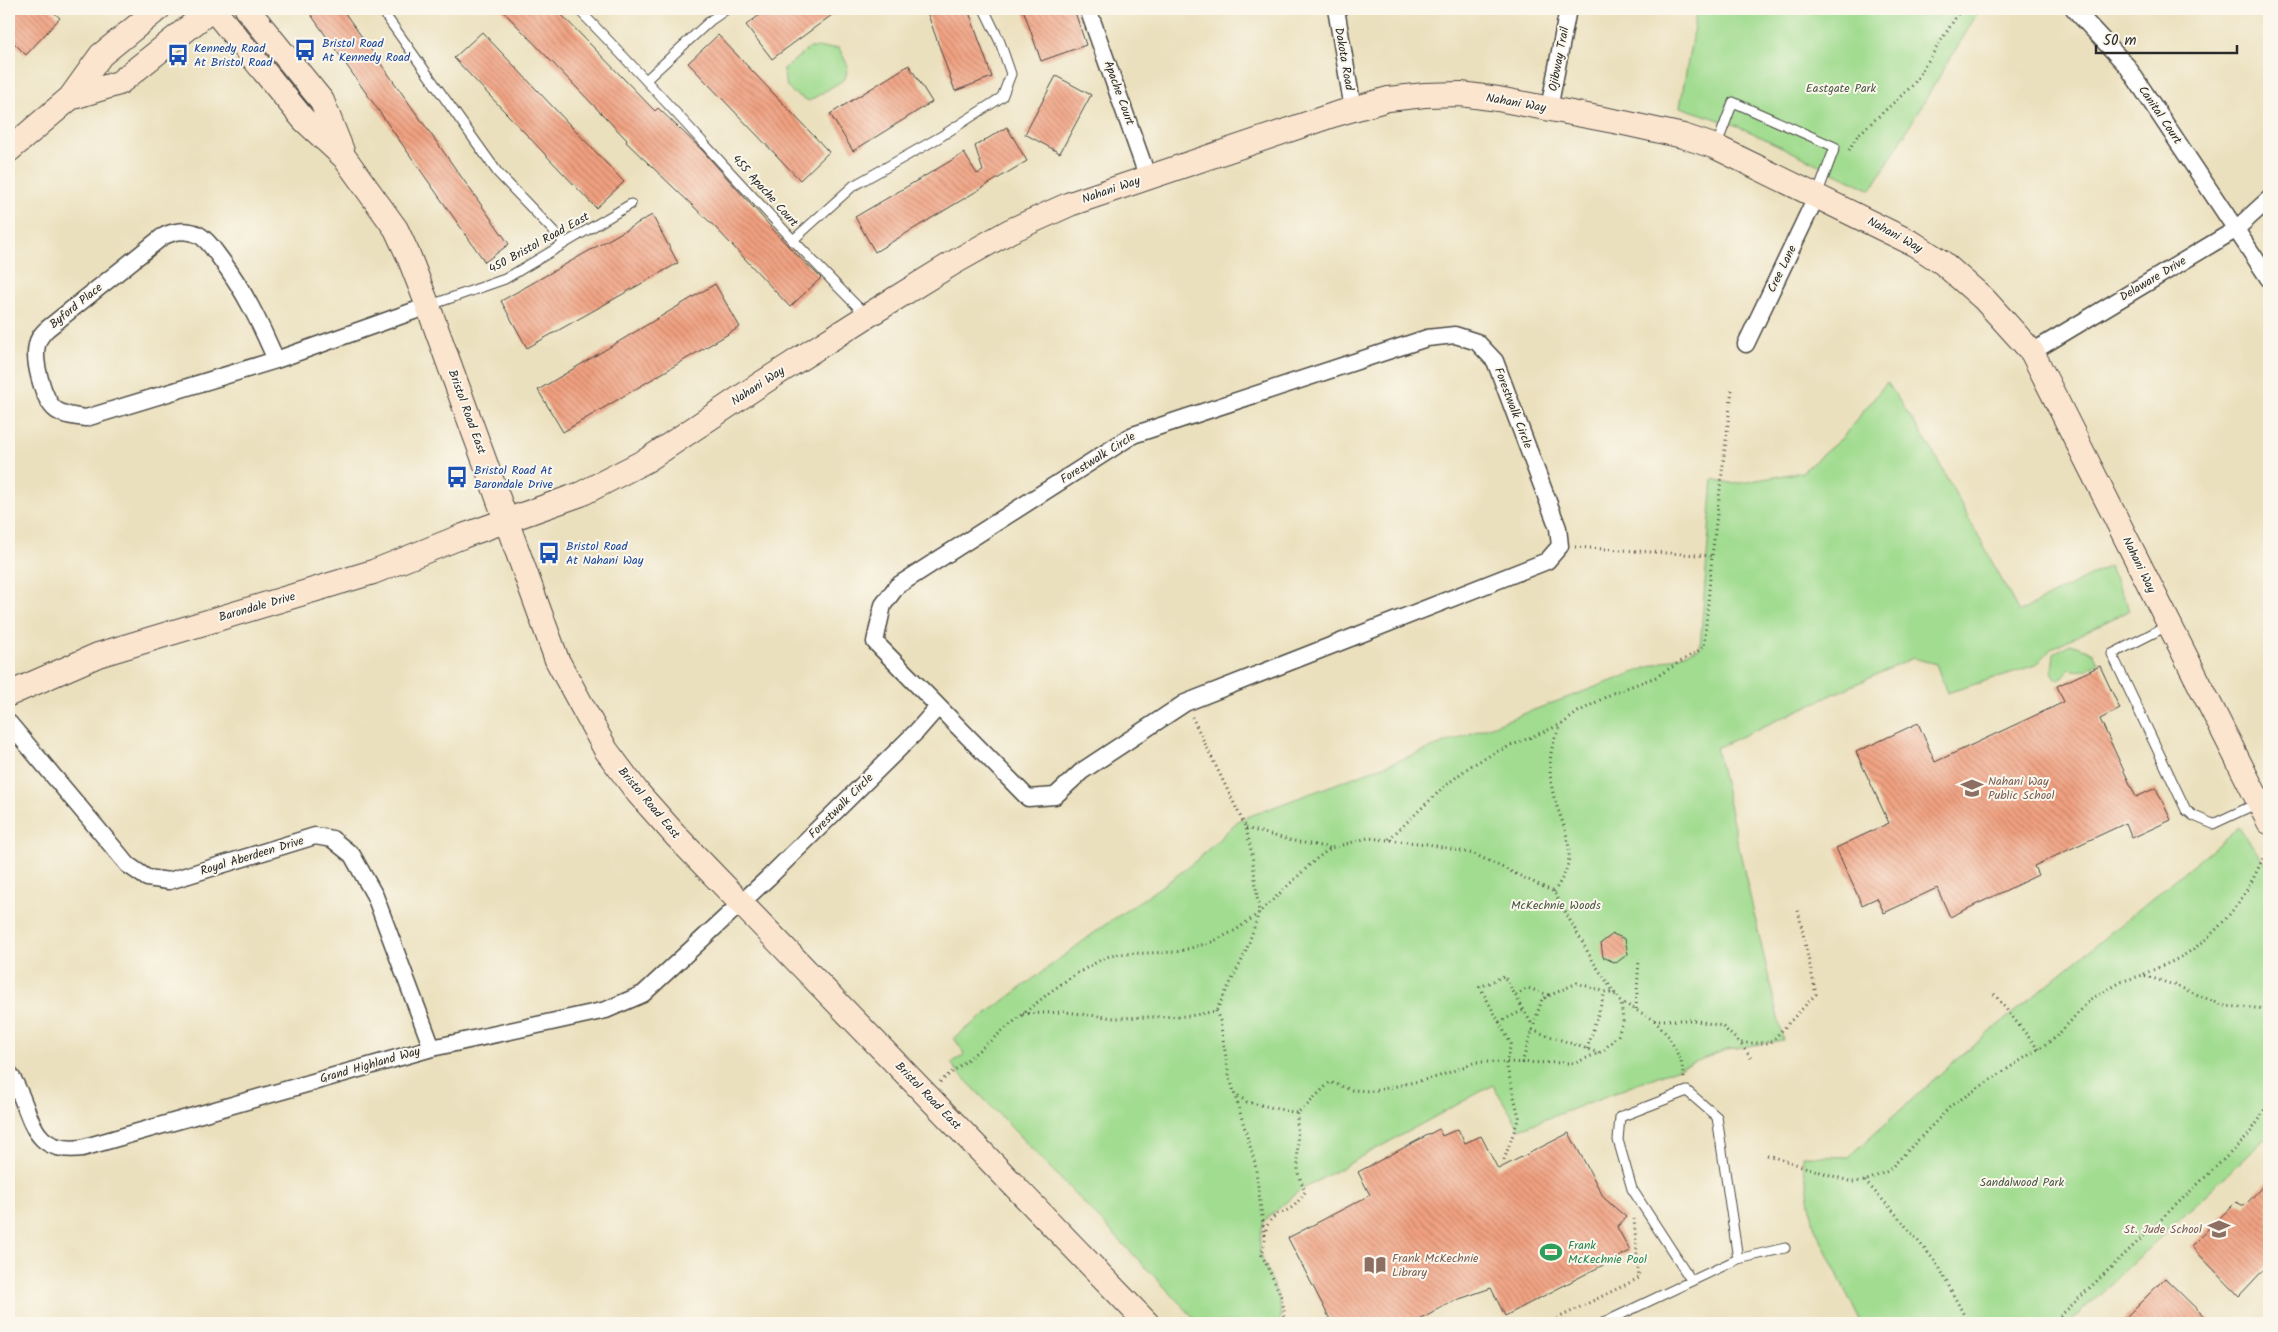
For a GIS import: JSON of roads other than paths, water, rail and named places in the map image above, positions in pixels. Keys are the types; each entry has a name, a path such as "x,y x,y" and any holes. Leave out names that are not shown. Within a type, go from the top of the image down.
{"street":[{"path":"9,150 70,98 101,55 158,9"},
{"path":"70,98 119,83 212,9"},
{"name":"Bristol Road East","path":"212,9 304,120 344,157 396,229 428,306 557,660 606,750 638,793 663,822 1147,1323"},
{"name":"Bristol Road East","path":"246,9 322,101 344,157"},
{"name":"Apache Court","path":"1088,9 1148,178"},
{"name":"Dakota Road","path":"1336,9 1353,109"},
{"name":"Ojibway Trail","path":"1549,109 1568,9"},
{"name":"Canital Court","path":"2074,9 2127,66 2234,230 2269,280"},
{"name":"Nahani Way","path":"506,521 581,494 636,467 867,316 953,263 1010,231 1070,204 1388,99 1452,94 1498,99 1665,132 1716,147 1914,244 1943,263 1984,299 2032,352 2264,812"},
{"name":"Cree Lane","path":"1746,344 1817,195"},
{"name":"Delaware Drive","path":"2032,352 2234,230 2269,199"},
{"name":"Byford Place","path":"276,360 249,300 230,271 210,244 199,235 183,231 170,233 162,237 47,329 41,335 36,351 44,394 51,406 67,416 86,418 276,360 428,306"},
{"name":"Forestwalk Circle","path":"1455,335 1477,342 1495,361 1558,528 1560,546 1546,560 1185,703 1082,771 1055,796 1028,798 938,707 875,642 883,605 896,586 1133,435 1427,338 1455,335"},
{"name":"Barondale Drive","path":"9,694 98,655 372,572 506,521"},
{"name":"Forestwalk Circle","path":"742,903 917,731 938,707"},
{"name":"Royal Aberdeen Drive","path":"9,723 128,865 147,878 170,882 315,836 332,839 352,855 375,896 432,1048"},
{"name":"Grand Highland Way","path":"9,1073 18,1086 33,1126 42,1140 55,1147 68,1150 82,1148 432,1048 606,1010 643,994 742,903"}],"lane":[{"path":"381,9 498,173 565,243"},
{"name":"455 Apache Court","path":"578,9 647,79 792,241 867,316"},
{"path":"647,79 711,20 727,9"},
{"path":"792,241 853,186 940,137 1002,97 1011,74 1000,42 984,9"},
{"path":"1716,147 1734,102 1835,147 1817,195"},
{"name":"450 Bristol Road East","path":"428,306 505,279 631,204"},
{"path":"2169,625 2112,654 2186,810 2194,816 2213,824 2264,812"},
{"path":"1691,1280 1632,1189 1618,1140 1620,1117 1687,1091 1717,1117 1738,1259"},
{"path":"1603,1323 1738,1259 1785,1248"}],"place":[{"name":"Bristol Road At Kennedy Road","path":"305,50"},
{"name":"Kennedy Road At Bristol Road","path":"178,55"},
{"name":"Bristol Road At Barondale Drive","path":"457,477"},
{"name":"Bristol Road At Nahani Way","path":"549,553"},
{"name":"Nahani Way Public School","path":"1972,788"},
{"name":"St. Jude School","path":"2219,1229"},
{"name":"Frank McKechnie Pool","path":"1551,1252"},
{"name":"Frank McKechnie Library","path":"1375,1265"}],"park label":[{"name":"Eastgate Park","path":"1841,88"},
{"name":"McKechnie Woods","path":"1556,905"},
{"name":"Sandalwood Park","path":"2022,1182"}]}
